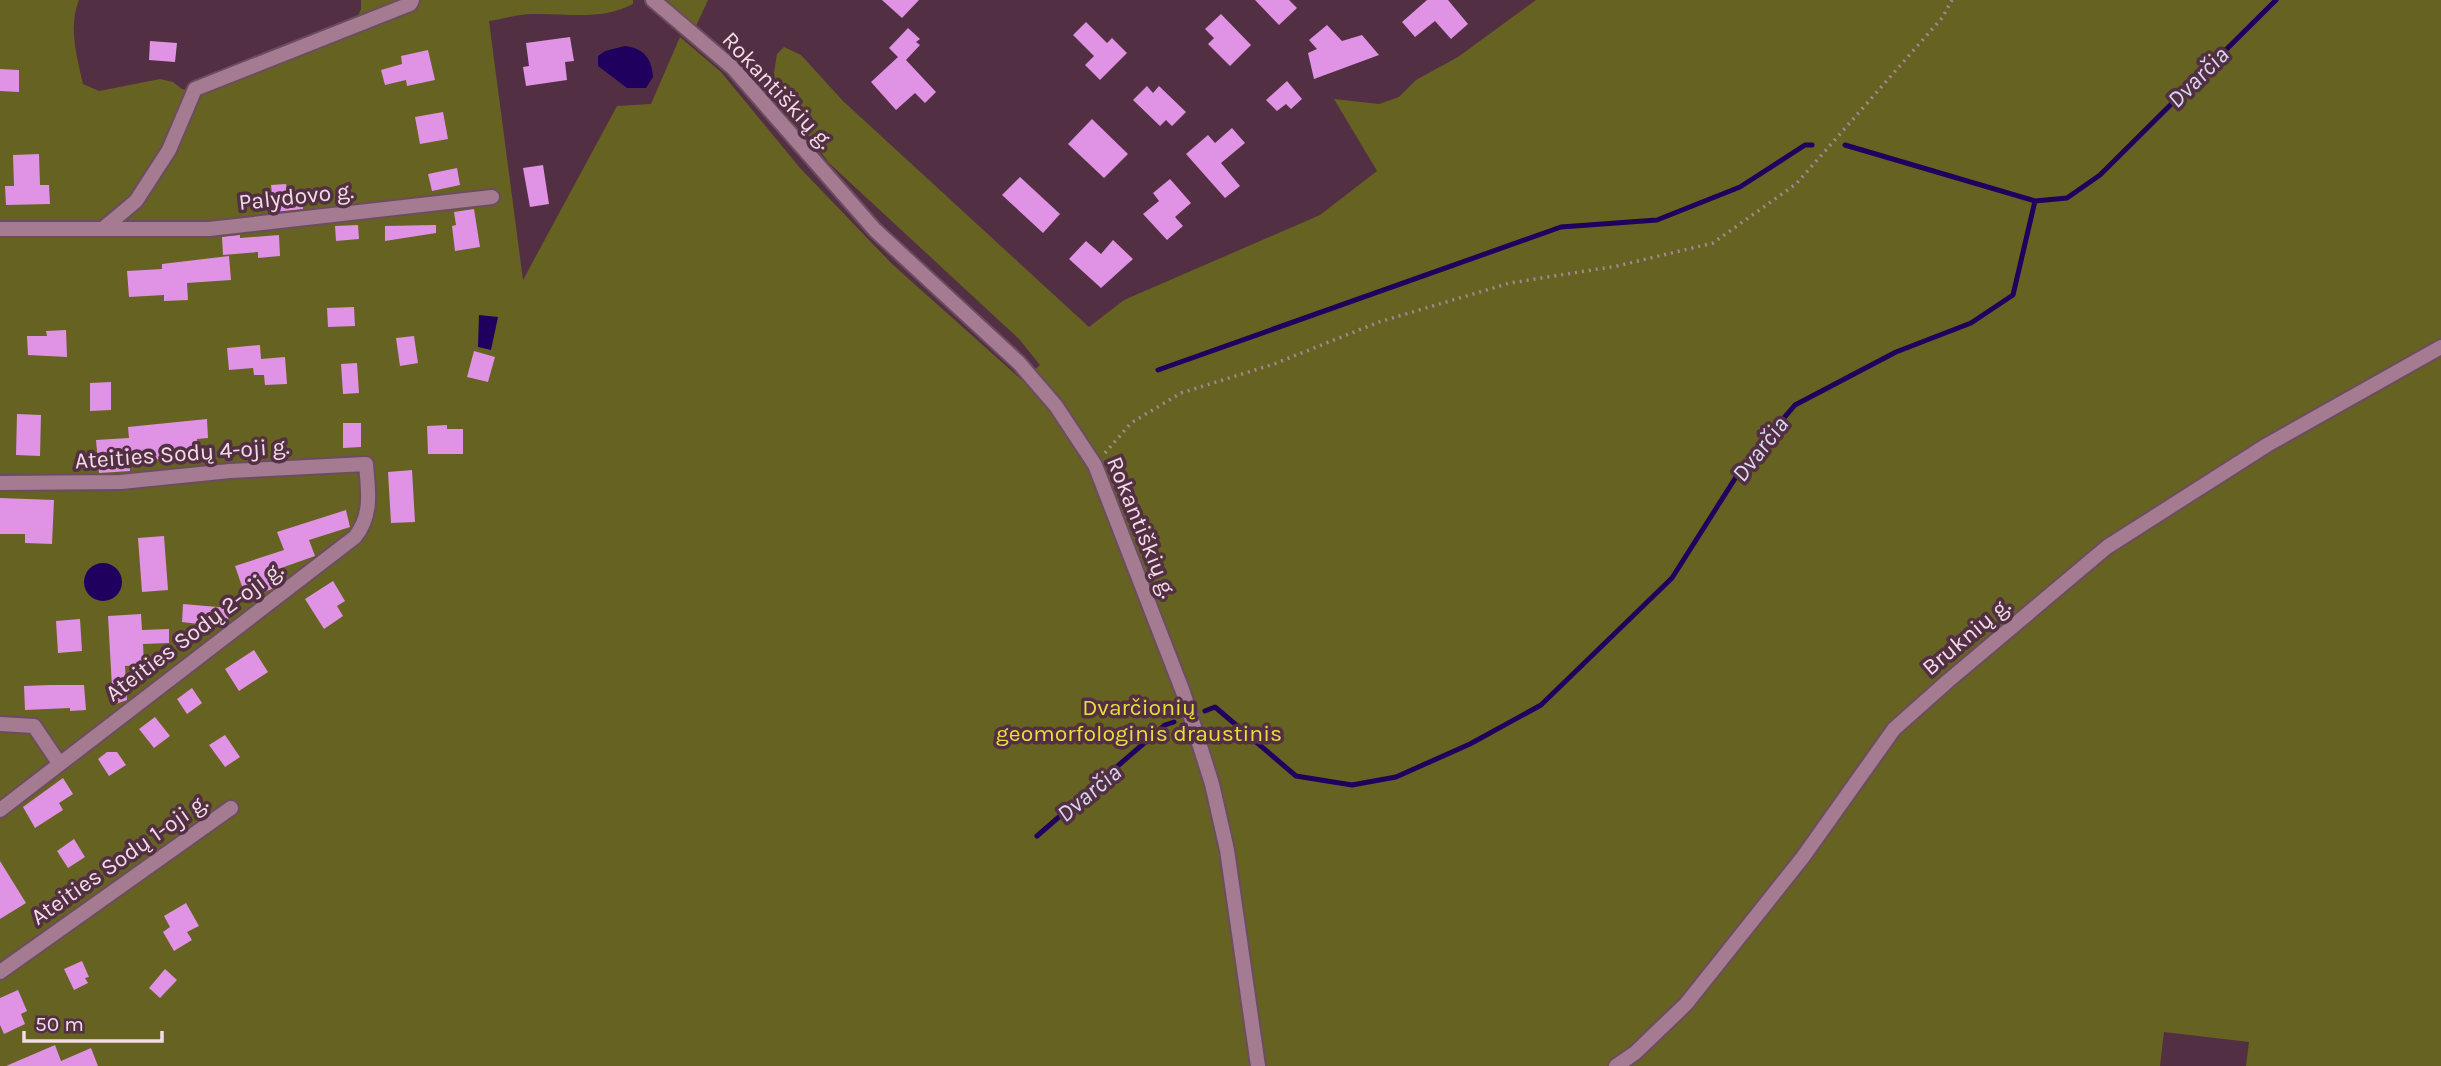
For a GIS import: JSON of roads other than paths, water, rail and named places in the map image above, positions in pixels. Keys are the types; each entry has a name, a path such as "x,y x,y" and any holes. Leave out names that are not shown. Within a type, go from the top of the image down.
{"street":[{"path":"106,227 136,201 169,149 195,89 410,4 412,0"},
{"name":"Rokantiškių g.","path":"653,0 733,68 875,230 1019,363 1056,406 1095,466 1183,692 1212,784 1227,850 1258,1066"},
{"name":"Palydovo g.","path":"0,229 209,229 492,197"},
{"name":"Bruknių g.","path":"1616,1066 1635,1054 1686,1004 1803,857 1894,729 1939,689 2107,547 2267,445 2441,347"},
{"name":"Ateities Sodų 4-oji g.","path":"0,483 121,482 230,471 366,464"},
{"name":"Ateities Sodų 2-oji g.","path":"0,810 355,537 369,511 366,464"},
{"path":"0,724 34,726 59,763"},
{"name":"Ateities Sodų 1-oji g.","path":"0,972 231,808"}],"waterway":[{"name":"Dvarčia","path":"1205,711 1215,707 1296,776 1352,785 1396,777 1470,744 1541,705 1672,578 1743,466 1795,405 1896,352 1971,323 2013,295 2035,201 2067,198 2100,175 2276,0"},
{"path":"1158,370 1561,227 1657,220 1740,187 1805,145 1812,145"},
{"path":"1845,145 2035,201"},
{"name":"Dvarčia","path":"1037,836 1165,725 1174,722"}],"park label":[{"name":"Dvarčionių geomorfologinis draustinis","path":"1139,720"}]}
